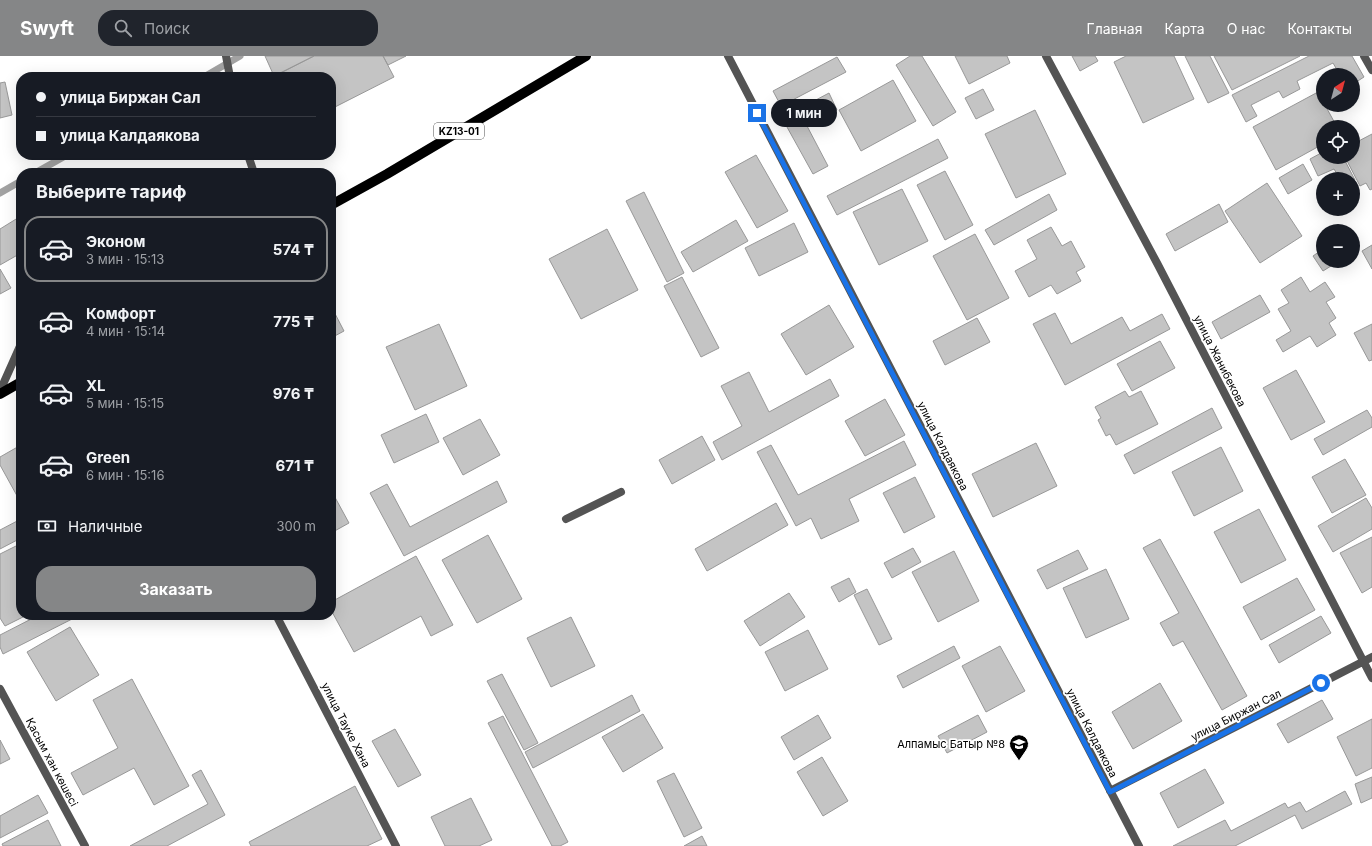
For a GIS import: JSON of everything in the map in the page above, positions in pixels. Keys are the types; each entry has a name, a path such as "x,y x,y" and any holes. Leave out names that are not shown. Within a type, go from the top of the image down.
{"main road":[{"name":"KZ13-01","path":"336,202 394,170 586,56"},
{"path":"0,392 16,384"}],"street":[{"path":"226,56 229,72"},
{"name":"улица Калдаякова","path":"728,56 1139,846"},
{"name":"улица Жанибекова","path":"1046,56 1157,262 1372,678"},
{"path":"1364,56 1372,70"},
{"path":"0,392 16,355"},
{"path":"566,519 621,492"},
{"name":"улица Тауке Хана","path":"279,620 396,846"},
{"name":"улица Биржан Сал","path":"1110,792 1372,657"},
{"name":"Қасым хан көшесі","path":"0,689 85,846"}],"building":[{"path":"265,56 314,56 282,72 272,72"},
{"path":"314,56 383,56 394,77 336,106 336,72 283,72"},
{"path":"383,56 406,56 388,65"},
{"path":"910,56 922,56 956,112 933,126 896,65"},
{"path":"955,56 1007,56 1010,63 969,84"},
{"path":"1072,56 1095,56 1098,61 1080,71"},
{"path":"1126,56 1174,56 1194,99 1143,123 1114,62"},
{"path":"1185,56 1210,56 1229,93 1208,103"},
{"path":"1214,56 1300,56 1232,90"},
{"path":"1309,56 1352,56 1359,68 1336,68 1333,63 1323,68 1316,68 1316,72 1297,81 1300,89 1283,98 1279,91 1251,105 1257,116 1246,122 1232,95"},
{"path":"837,57 846,72 781,106 773,91"},
{"path":"1360,70 1364,77 1360,80"},
{"path":"893,80 916,121 861,151 839,110"},
{"path":"5,82 12,115 0,118 0,83"},
{"path":"983,89 994,110 976,119 965,98"},
{"path":"829,93 837,110 807,126 828,166 813,174 782,118"},
{"path":"1316,93 1316,112 1329,112 1333,120 1316,120 1316,148 1276,170 1253,127"},
{"path":"1035,110 1066,174 1016,198 985,134"},
{"path":"1372,134 1372,189 1370,190 1366,183 1360,186 1360,172 1353,172 1349,164 1360,164 1360,140"},
{"path":"938,139 948,158 837,215 827,196"},
{"path":"756,155 788,211 757,228 725,172"},
{"path":"1316,156 1316,164 1347,164 1351,172 1336,172 1334,169 1327,172 1316,172 1310,159"},
{"path":"1303,164 1312,180 1288,194 1279,178"},
{"path":"945,171 973,225 945,240 917,185"},
{"path":"1267,183 1302,236 1260,263 1225,211"},
{"path":"902,189 928,241 879,265 853,212"},
{"path":"644,192 684,273 667,282 626,201"},
{"path":"1049,194 1057,210 994,245 985,230"},
{"path":"1219,204 1228,222 1175,251 1166,234"},
{"path":"16,219 16,256 0,265 0,229"},
{"path":"736,220 748,241 693,272 681,252"},
{"path":"794,223 808,252 759,276 745,248"},
{"path":"1051,227 1062,246 1071,241 1085,267 1076,272 1081,281 1057,294 1051,285 1029,297 1015,271 1037,259 1027,240"},
{"path":"607,229 638,290 581,319 549,259"},
{"path":"975,234 1009,298 967,320 933,256"},
{"path":"1372,245 1372,269 1362,251"},
{"path":"1321,268 1328,268 1323,271"},
{"path":"0,269 11,288 0,294"},
{"path":"682,277 719,348 701,357 664,286"},
{"path":"1301,277 1310,292 1325,282 1335,297 1326,302 1336,318 1329,323 1336,335 1317,347 1310,336 1283,352 1276,340 1291,331 1278,309 1289,303 1281,290"},
{"path":"1260,295 1270,312 1221,339 1212,322"},
{"path":"829,305 854,347 806,375 781,334"},
{"path":"1055,313 1071,344 1122,317 1130,331 1162,314 1170,329 1065,385 1033,324"},
{"path":"336,316 344,331 336,335"},
{"path":"977,318 990,342 945,365 933,341"},
{"path":"439,324 467,386 415,410 386,347"},
{"path":"1372,324 1372,360 1369,361 1354,333"},
{"path":"1160,341 1175,368 1132,391 1117,364"},
{"path":"1296,370 1325,422 1291,440 1263,388"},
{"path":"749,372 769,412 830,379 839,396 722,460 713,442 742,426 721,386"},
{"path":"1125,391 1129,397 1141,391 1158,424 1116,445 1110,434 1106,436 1098,420 1101,418 1095,407"},
{"path":"885,399 905,435 865,456 845,421"},
{"path":"1212,408 1222,428 1134,474 1124,455"},
{"path":"1367,410 1372,418 1372,427 1323,455 1314,439"},
{"path":"426,414 439,442 394,463 381,435"},
{"path":"480,419 500,455 463,475 443,438"},
{"path":"702,436 715,460 672,484 659,460"},
{"path":"904,441 916,465 849,499 859,521 821,539 811,518 796,526 757,452 771,445 798,495"},
{"path":"1036,443 1057,486 993,517 972,474"},
{"path":"1221,447 1243,491 1194,516 1172,472"},
{"path":"16,448 16,494 0,465 0,457"},
{"path":"1345,459 1366,495 1332,513 1312,477"},
{"path":"915,477 935,517 904,533 883,493"},
{"path":"497,481 507,502 404,556 370,493 387,484 410,527"},
{"path":"1366,498 1372,508 1372,529 1333,552 1318,526"},
{"path":"336,499 349,523 336,530"},
{"path":"776,503 788,525 707,571 695,549"},
{"path":"1259,509 1286,560 1241,583 1214,532"},
{"path":"16,522 16,541 0,549 0,530"},
{"path":"488,535 522,599 477,623 442,560"},
{"path":"1372,537 1372,587 1362,593 1340,553"},
{"path":"1160,539 1247,696 1222,710 1183,641 1173,646 1160,623 1179,613 1143,548"},
{"path":"16,546 17,620 5,626 0,618 0,554"},
{"path":"913,548 921,562 892,578 884,563"},
{"path":"1078,550 1088,569 1047,589 1037,570"},
{"path":"954,551 979,601 938,622 912,572"},
{"path":"416,556 453,625 431,636 421,616 354,652 336,619 336,599"},
{"path":"1106,569 1129,619 1086,638 1063,588"},
{"path":"849,578 856,592 839,602 831,587"},
{"path":"1297,578 1315,610 1261,640 1243,607"},
{"path":"867,589 892,639 879,645 854,595"},
{"path":"789,593 805,617 760,646 744,621"},
{"path":"1321,616 1331,633 1279,663 1269,645"},
{"path":"571,617 595,666 551,687 527,638"},
{"path":"29,620 70,620 3,654 0,647 0,635"},
{"path":"70,627 99,675 56,701 27,652"},
{"path":"808,630 828,669 785,691 765,652"},
{"path":"954,646 960,658 903,688 897,676"},
{"path":"1000,646 1025,691 986,712 962,666"},
{"path":"502,674 538,743 524,750 487,681"},
{"path":"132,679 189,786 154,805 134,768 83,795 71,773 118,748 93,700"},
{"path":"1160,683 1182,721 1133,749 1112,712"},
{"path":"632,695 640,711 533,768 525,752"},
{"path":"1322,700 1333,719 1288,743 1277,724"},
{"path":"643,714 663,748 623,772 602,737"},
{"path":"818,715 831,738 794,760 781,737"},
{"path":"978,715 987,732 947,753 938,736"},
{"path":"503,716 568,842 560,846 552,846 488,723"},
{"path":"1372,719 1372,768 1356,776 1337,737"},
{"path":"395,729 421,775 398,787 372,741"},
{"path":"0,740 10,759 0,764"},
{"path":"822,757 848,801 823,816 797,772"},
{"path":"1205,769 1224,803 1178,828 1160,793"},
{"path":"201,770 225,815 167,846 130,846 208,804 192,775"},
{"path":"674,773 702,828 684,837 657,781"},
{"path":"1372,777 1372,798 1361,803 1355,784"},
{"path":"355,786 382,839 367,846 251,846 249,842"},
{"path":"1345,791 1352,804 1302,829 1295,815 1235,846 1173,846 1225,820 1231,831 1285,803 1288,808 1300,802 1306,812"},
{"path":"38,795 48,813 0,838 0,816"},
{"path":"471,798 492,840 479,846 445,846 431,817"},
{"path":"48,820 61,846 3,846 2,844"},
{"path":"702,836 707,846 684,846"}],"waterway":[{"path":"213,72 240,56"},
{"path":"44,168 58,160"},
{"path":"0,193 16,184"}],"place":[{"name":"Алпамыс Батыр №8","path":"1019,761"}],"route":[{"path":"757,113 1110,792 1321,683"}]}
